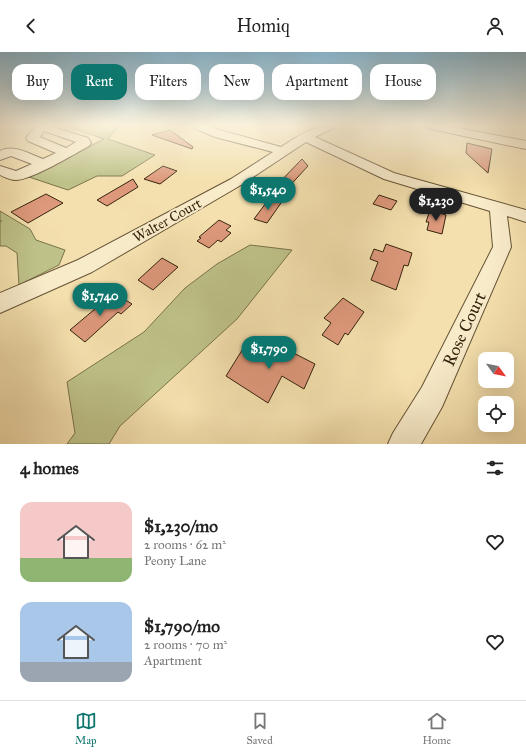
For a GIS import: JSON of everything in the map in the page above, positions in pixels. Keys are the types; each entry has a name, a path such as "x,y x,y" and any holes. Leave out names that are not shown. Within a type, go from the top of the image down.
{"street":[{"path":"5,153 21,144"},
{"path":"47,144 67,153"},
{"path":"0,170 15,176 22,175 84,144"},
{"path":"258,144 283,151"},
{"name":"Walter Court","path":"0,302 85,266 230,185 294,144"},
{"path":"321,144 389,176 526,216"},
{"path":"5,153 44,164"},
{"name":"Rose Court","path":"404,444 432,397 502,247 498,208"}],"green space":[{"path":"94,144 124,144 155,155 122,176 97,176 68,190 29,177"},
{"path":"0,211 30,229 36,240 65,250 59,265 19,285 17,253 6,246 0,246 0,222 2,221 0,220"},
{"path":"250,245 292,250 237,319 120,426 109,444 67,444 75,433 67,382 144,332 185,288 217,264"}],"building":[{"path":"179,144 189,144 193,147 192,149"},
{"path":"467,144 492,149 488,173 466,153"},
{"path":"302,159 308,166 285,191 274,188"},
{"path":"163,166 177,171 160,184 144,179"},
{"path":"133,179 138,187 107,206 97,200"},
{"path":"46,194 63,203 28,223 11,212"},
{"path":"379,195 397,201 391,210 373,204"},
{"path":"269,199 281,203 267,223 254,219"},
{"path":"430,210 446,215 442,234 427,230 429,222 426,222"},
{"path":"219,220 231,226 226,230 231,233 221,242 218,240 209,248 197,241 201,238 199,237"},
{"path":"386,244 412,253 408,266 404,265 396,290 371,280 378,262 370,259 374,249 383,252"},
{"path":"162,258 178,267 153,290 138,280"},
{"path":"114,293 132,304 121,314 118,312 85,342 70,330"},
{"path":"343,298 364,312 348,335 345,333 338,345 322,335 331,323 324,318"},
{"path":"268,340 315,364 304,389 282,376 268,403 226,376 244,347 259,355"}]}
